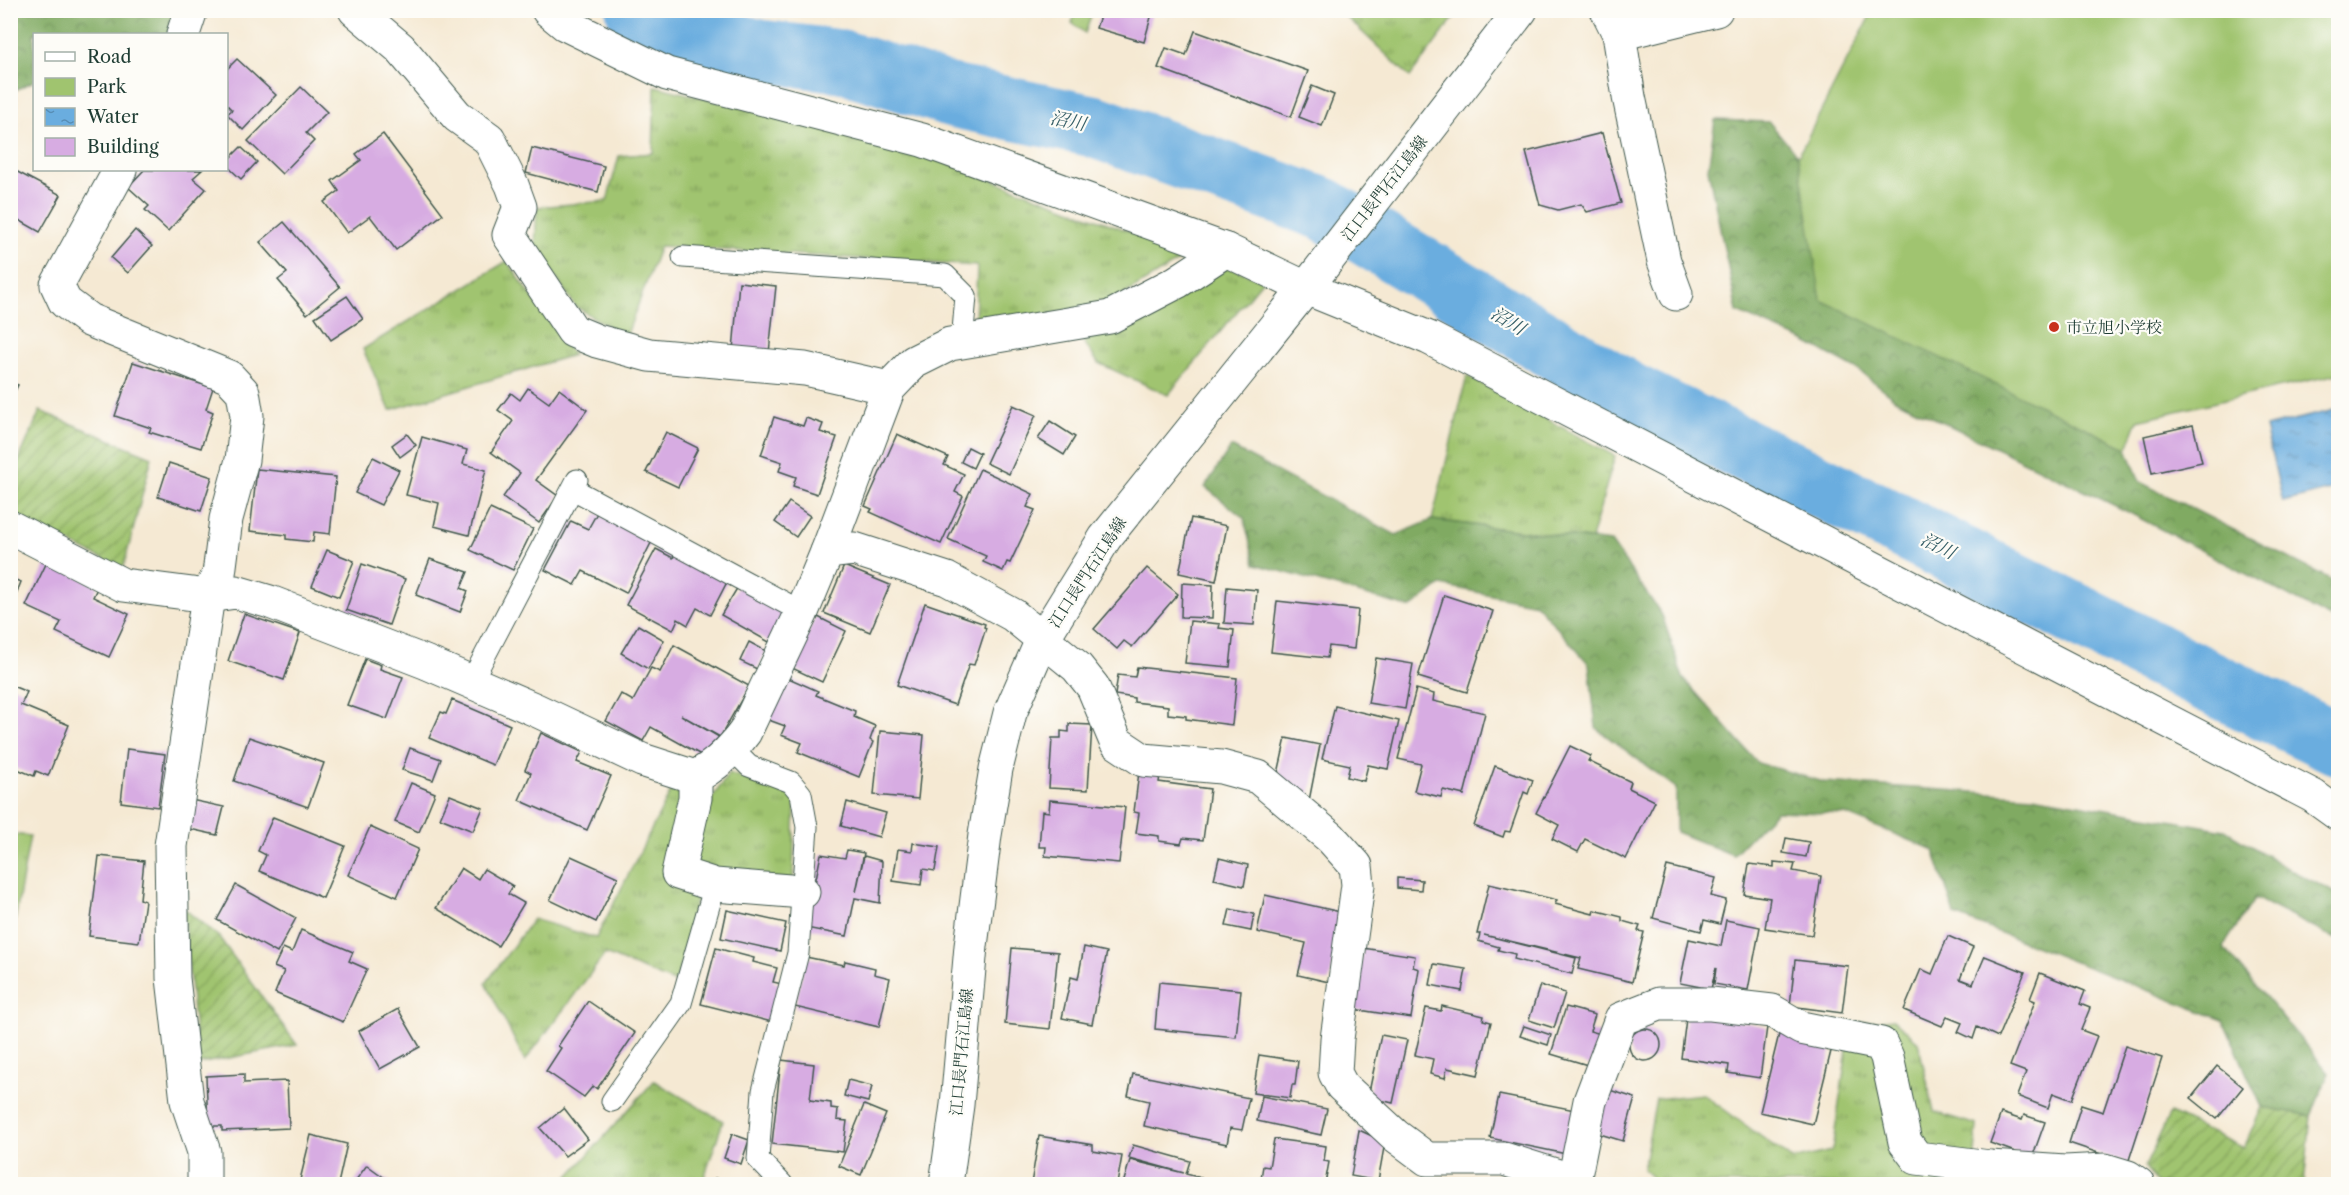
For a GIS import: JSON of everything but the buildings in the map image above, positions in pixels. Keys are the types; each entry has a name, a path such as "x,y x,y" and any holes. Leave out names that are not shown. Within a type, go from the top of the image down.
{"street":[{"path":"183,33 191,10"},
{"path":"355,10 400,48 457,116 489,139 512,185 520,207 509,235 573,331 597,341 649,355 806,369 889,388"},
{"path":"548,10 565,24 667,74 922,140 1226,250 1306,288 1430,338 2330,805"},
{"name":"江口長門石江島線","path":"946,1185 957,1105 974,924 996,769 1010,713 1042,640 1105,538 1306,288 1521,10"},
{"path":"1676,294 1664,261 1613,22 1716,10"},
{"path":"119,171 57,285 65,302 89,320 229,377 243,392 247,416 242,460 226,519 219,574 208,596 171,846 172,978 187,1101 204,1152 204,1185"},
{"path":"10,527 123,585 208,596 236,592 270,602 425,662 536,710 642,760 694,777 710,769 732,749 745,732 802,612 889,388 914,362 950,344 1110,317 1177,282 1226,250"},
{"path":"827,552 854,549 947,579 1013,615 1077,667 1093,687 1116,742 1143,760 1221,767 1258,777 1331,838 1356,866 1358,885 1337,1039 1335,1073 1342,1086 1396,1136 1428,1172 1504,1159 1574,1181 1590,1101 1621,1019 1659,1004 1711,1004 1772,1011 1801,1028 1881,1044 1887,1057 1905,1142 1917,1158 1990,1167 2065,1172 2105,1170 2128,1177 2138,1185"},
{"path":"694,777 695,798 678,873 715,885 803,892"}],"lane":[{"path":"683,257 945,275 966,296 962,342"},
{"path":"471,682 575,484 802,612"},
{"path":"732,749 748,765 791,782 801,795 807,827 798,953 763,1091 759,1131 758,1159 782,1185"},
{"path":"612,1101 681,1003 715,885"}],"green space":[{"name":"市立旭小学校","path":"1873,10 2338,11 2338,374 2138,420 2127,448 1821,300 1798,156"},
{"path":"11,11 177,11 169,33 33,33 33,81 11,92"},
{"path":"1075,11 1093,11 1085,33 1072,23"},
{"path":"1340,11 1459,11 1410,77"},
{"path":"655,86 910,149 1190,254 1105,306 975,325 977,266 660,246 626,337 576,307 535,247 537,207 607,201 619,156 653,153"},
{"path":"1715,120 1769,122 1798,156 1822,300 2127,448 2140,482 2338,583 2338,622 2128,512 1895,399 1858,370 1804,341 1737,312 1708,169"},
{"path":"507,261 573,355 390,410 363,349"},
{"path":"1228,267 1263,280 1168,395 1098,363 1083,341"},
{"path":"1467,376 1615,456 1591,539 1432,520"},
{"path":"40,411 152,457 123,569 11,514 11,478"},
{"path":"1231,447 1396,535 1432,520 1611,542 1662,615 1683,678 1758,763 1824,782 2033,796 2225,830 2292,871 2338,894 2338,940 2255,898 2223,947 2329,1073 2311,1116 2262,1107 2223,1020 1955,915 1934,850 1845,814 1776,811 1733,855 1676,832 1676,788 1596,728 1589,664 1536,604 1441,585 1411,608 1255,564 1244,518 1205,487"},
{"path":"729,773 795,796 793,880 703,871 676,983 605,954 525,1061 486,983 533,919 596,938 671,791 711,800"},
{"path":"10,834 30,836 11,943"},
{"path":"183,908 219,937 297,1045 198,1064"},
{"path":"1893,1019 1918,1042 1934,1112 1977,1125 1973,1184 1659,1184 1643,1169 1656,1099 1703,1094 1793,1160 1832,1151 1851,1024"},
{"path":"654,1081 723,1121 702,1184 562,1184"},
{"path":"2262,1107 2311,1116 2304,1184 2157,1184 2145,1167 2170,1113 2244,1148"}],"water":[{"path":"2338,409 2338,488 2283,502 2265,427"}],"waterway":[{"name":"沼川","path":"637,10 694,34 760,51 841,61 956,97 1093,126 1324,209 1628,393 2338,744"}],"place":[{"name":"市立旭小学校","path":"2054,327"}]}
